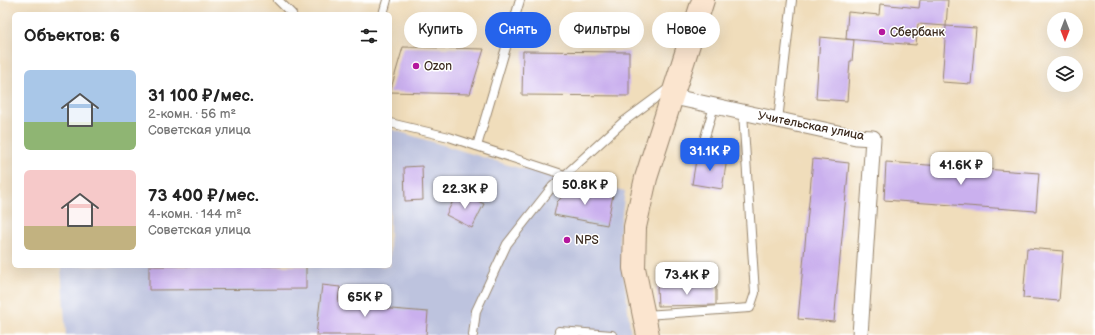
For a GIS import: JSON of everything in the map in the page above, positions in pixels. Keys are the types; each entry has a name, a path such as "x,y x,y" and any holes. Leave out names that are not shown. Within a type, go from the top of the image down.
{"main road":[{"path":"646,325 634,268 635,227 646,178 676,89 703,0"}],"street":[{"name":"Учительская улица","path":"676,89 714,106 856,137 873,138 860,335"}],"lane":[{"path":"278,0 290,12"},
{"path":"384,12 387,0"},
{"path":"477,146 520,0"},
{"path":"778,120 792,0"},
{"path":"473,335 476,310 507,244 552,187 623,122 676,89"},
{"path":"703,144 714,106"},
{"path":"646,325 750,308 755,293 743,113"},
{"path":"392,123 450,137 565,175"},
{"path":"559,331 612,335"}],"shaded area":[{"path":"392,130 515,167 625,191 619,236 631,335 66,335 61,268 392,268"}],"building":[{"path":"920,0 948,0 946,26 918,24 916,45 846,39 848,12 879,15 880,4 919,8"},
{"path":"946,26 976,28 971,84 942,82"},
{"path":"820,37 854,40 852,61 850,61 847,101 816,99"},
{"path":"403,47 484,49 470,94 392,92 392,85"},
{"path":"523,51 629,52 629,96 522,95"},
{"path":"697,154 727,159 722,189 692,184"},
{"path":"813,159 849,163 834,322 798,319"},
{"path":"886,162 1039,173 1036,211 884,200"},
{"path":"422,166 423,200 405,201 404,167"},
{"path":"572,187 613,195 607,225 554,215 557,202"},
{"path":"458,191 484,204 472,228 446,215"},
{"path":"1027,248 1063,251 1059,301 1023,298"},
{"path":"149,268 306,268 306,289 149,290"},
{"path":"322,285 340,287 338,302 355,304 355,306 428,312 426,335 316,335"},
{"path":"716,285 716,305 658,306 657,287"}],"place":[{"name":"Сбербанк","path":"882,32"},
{"name":"Ozon","path":"416,66"},
{"name":"NPS","path":"567,240"}]}
